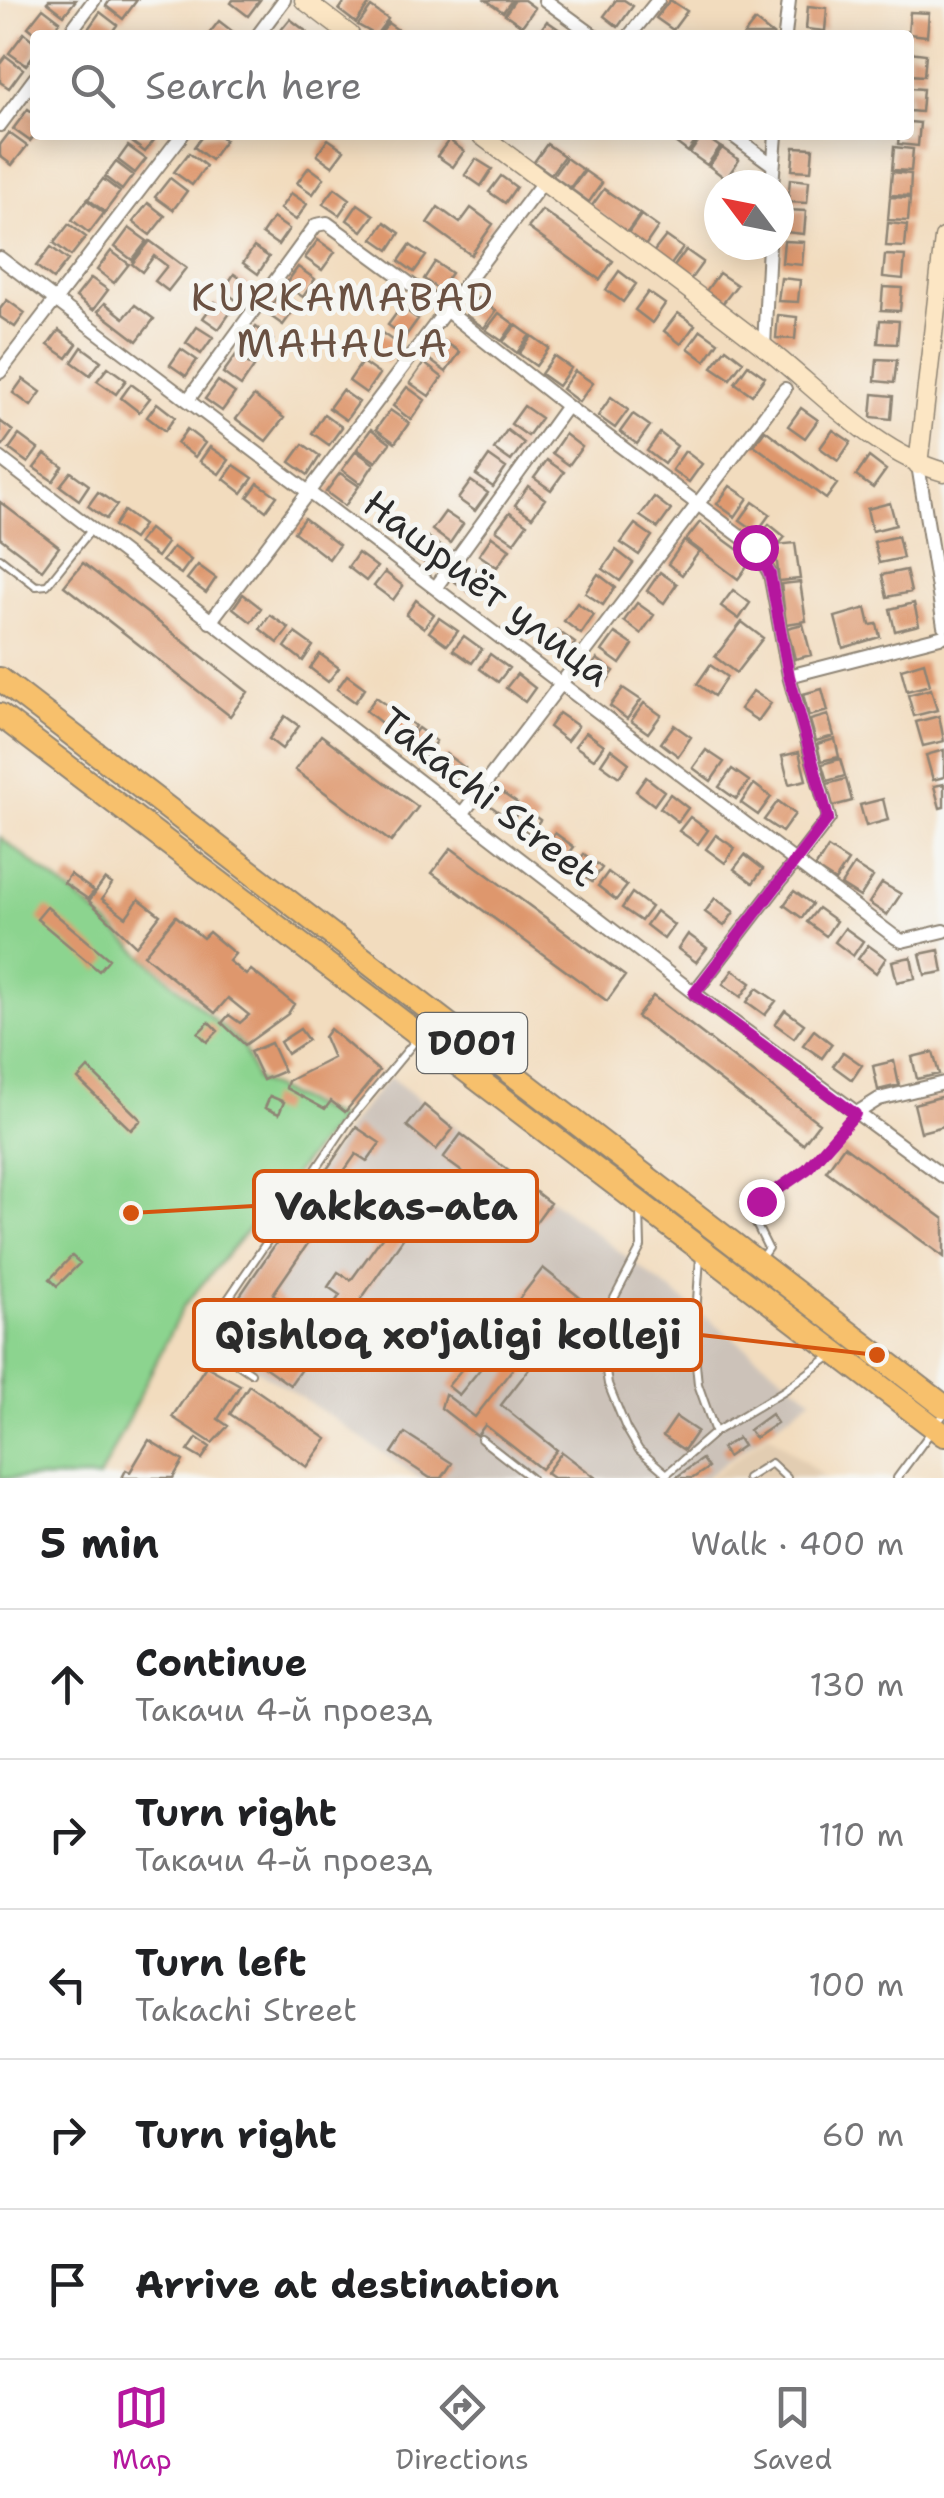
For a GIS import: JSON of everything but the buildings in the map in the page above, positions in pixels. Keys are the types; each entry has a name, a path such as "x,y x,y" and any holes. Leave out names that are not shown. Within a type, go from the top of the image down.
{"highway":[{"name":"D001","path":"0,679 758,1264 941,1421"},
{"name":"D001","path":"0,715 700,1250 836,1352 941,1421"},
{"path":"576,1155 592,1135"}],"street":[{"path":"72,30 94,0"},
{"path":"262,30 284,0"},
{"path":"304,0 343,30"},
{"path":"545,0 586,30"},
{"path":"634,30 658,0"},
{"path":"786,30 789,0"},
{"path":"0,125 30,85"},
{"path":"0,372 178,140"},
{"path":"488,140 764,347 876,437 918,465 944,472"},
{"path":"739,140 773,165"},
{"path":"773,170 776,140"},
{"path":"210,622 543,182"},
{"path":"188,400 321,222 446,310 755,547 770,574 789,676 828,818 694,994"},
{"path":"943,620 918,465 944,238"},
{"name":"Нашриёт улица","path":"0,258 902,941 944,931"},
{"path":"764,347 768,260"},
{"path":"462,814 785,389"},
{"path":"436,587 567,406"},
{"name":"Takachi Street","path":"0,458 694,994 944,1177"},
{"path":"789,676 944,636"},
{"path":"855,1114 878,1099 944,1083"}],"lane":[{"path":"0,558 36,586 47,586 92,530"},
{"path":"251,1373 201,1339 348,1122 420,1036"},
{"path":"758,1264 768,1248 755,1222 761,1201 807,1169 855,1114"},
{"path":"639,1203 641,1247 608,1310 602,1345 608,1384 626,1428 638,1450 664,1476 716,1432 785,1390 836,1352"},
{"path":"700,1250 694,1344 698,1384 716,1432"},
{"path":"897,1478 941,1421"},
{"path":"481,1438 531,1478"},
{"path":"747,1478 771,1462 787,1478"}],"shaded area":[{"path":"390,1077 812,1398 705,1478 419,1478 206,1338 355,1118"},
{"path":"769,1434 826,1478 710,1478"}],"green space":[{"path":"0,837 88,906 243,1046 256,1080 340,1119 183,1307 99,1478 0,1478"}],"place":[{"name":"Vakkas-ata","path":"131,1213"},
{"name":"Qishloq xo'jaligi kolleji","path":"877,1355"}],"district":[{"name":"KURKAMABAD MAHALLA","path":"343,320"}],"route":[{"path":"755,547 770,574 789,676 828,818 694,994 855,1114 807,1169 761,1201"}]}
